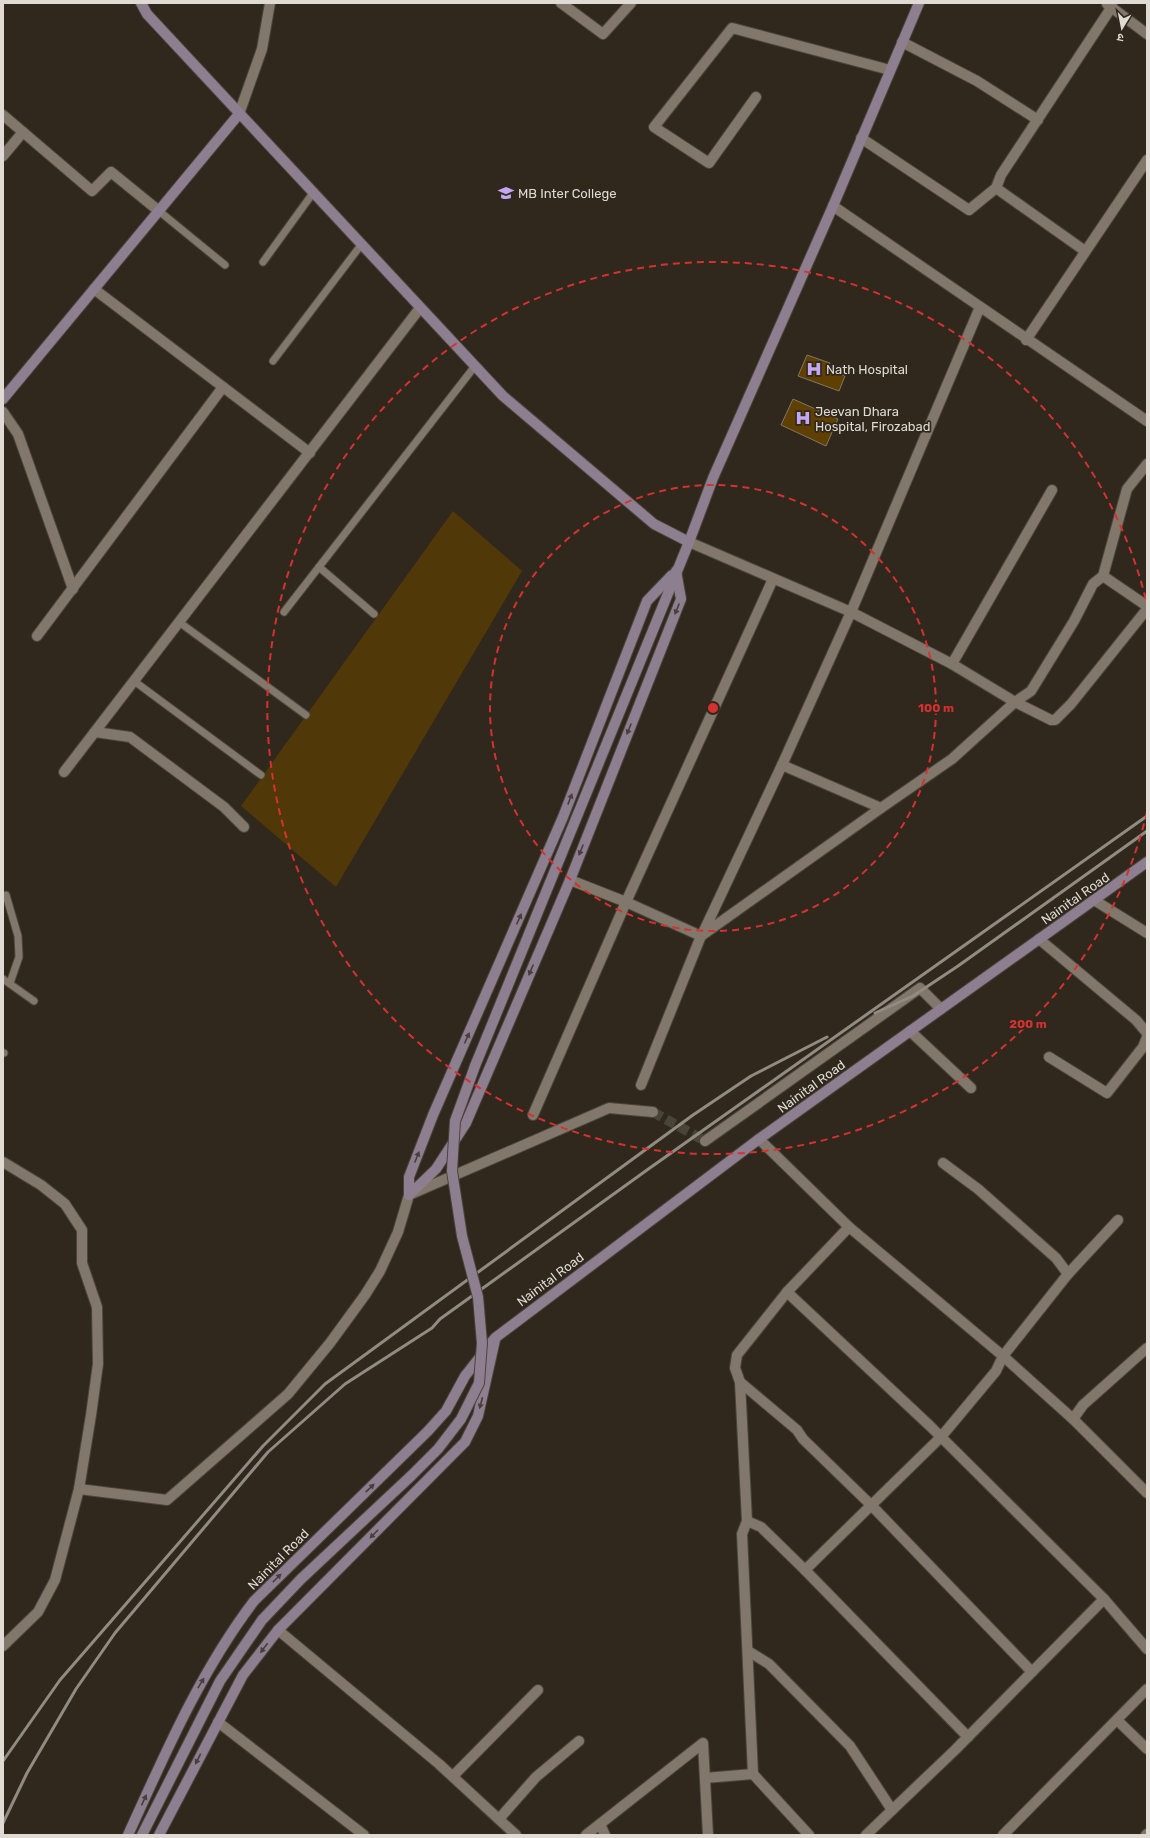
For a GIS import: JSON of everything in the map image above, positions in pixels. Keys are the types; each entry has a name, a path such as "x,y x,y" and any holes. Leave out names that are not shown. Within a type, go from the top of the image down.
{"street":[{"path":"141,3 147,14 239,114 503,396 654,524 689,542 773,580 851,612 952,664 1044,718 1055,720 1071,704 1147,607 1103,576"},
{"path":"3,399 239,114 262,49 270,3"},
{"path":"561,3 602,34 630,3"},
{"path":"142,1835 220,1681 262,1620 301,1580 438,1449 461,1419 479,1383 482,1343 478,1297 462,1236 452,1171 455,1121 478,1058 689,542 713,478 833,206 919,3"},
{"path":"861,138 969,210 996,188 1001,175 1038,120 1109,4 1147,34"},
{"path":"756,97 709,163 654,127 732,28 890,70"},
{"path":"902,42 976,81 1038,120"},
{"path":"3,115 92,192 111,172 159,211"},
{"path":"3,156 23,132"},
{"path":"1026,340 1147,160"},
{"path":"996,188 1085,251"},
{"path":"833,206 1026,340 1147,421"},
{"path":"94,289 310,452"},
{"path":"641,1085 701,936 782,765 851,612 980,307"},
{"path":"64,772 420,308"},
{"path":"37,636 223,387"},
{"path":"3,412 18,434 73,589"},
{"path":"701,936 952,758 1015,702 1031,691 1074,621 1093,584 1103,576 1127,489 1147,464"},
{"path":"952,664 1052,490"},
{"path":"409,1195 436,1169 466,1123 570,880 681,599 676,571"},
{"path":"79,1489 167,1500 288,1394 330,1343 365,1295 383,1264 398,1232 409,1195 409,1177 431,1122 563,817 647,601 676,571"},
{"path":"533,1115 626,902 773,580"},
{"path":"95,732 130,737 224,807 244,827"},
{"path":"782,765 881,808"},
{"name":"Nainital Road","path":"128,1835 191,1700 232,1630 254,1601 269,1585 428,1431 446,1410 465,1376 495,1338 759,1139 1147,862"},
{"path":"570,880 626,902 701,936"},
{"path":"1094,900 1147,933"},
{"path":"1039,939 1136,1020 1147,1032"},
{"path":"705,1141 920,988 941,1009"},
{"path":"910,1031 971,1088"},
{"path":"1049,1057 1107,1093 1143,1047 1147,1037"},
{"path":"409,1195 609,1108 653,1112"},
{"path":"759,1139 848,1226 1003,1356 1073,1419 1147,1493"},
{"path":"3,1162 41,1185 65,1204 82,1230 82,1263 97,1307 98,1364 79,1489 55,1580 38,1612 3,1646"},
{"path":"943,1163 978,1189 1056,1258 1068,1274"},
{"path":"805,1570 941,1437 996,1371 1003,1356 1068,1274 1118,1220"},
{"path":"809,1835 753,1774 742,1534 747,1521 740,1382 736,1368 737,1355 787,1292 848,1226"},
{"path":"787,1292 941,1437 1104,1599 1147,1649"},
{"path":"159,1835 243,1676 278,1630 465,1442 478,1416 486,1388 495,1338"},
{"path":"1073,1419 1083,1405 1147,1348"},
{"path":"465,1376 486,1388"},
{"path":"740,1382 797,1430 803,1439 872,1506 1032,1672"},
{"path":"747,1521 761,1527 805,1570 968,1737"},
{"path":"866,1835 968,1737 1104,1599"},
{"path":"278,1630 453,1776 516,1835"},
{"path":"748,1651 769,1664 850,1746 892,1810"},
{"path":"1003,1835 1118,1721 1147,1689"},
{"path":"453,1776 538,1690"},
{"path":"1118,1721 1147,1749"},
{"path":"218,1722 364,1835"},
{"path":"499,1819 536,1777 579,1741"},
{"path":"586,1835 703,1743 708,1835"},
{"path":"705,1778 753,1774"},
{"path":"600,1824 605,1835"}],"lane":[{"path":"263,262 313,193"},
{"path":"159,211 225,265"},
{"path":"273,361 361,244"},
{"path":"284,612 475,366"},
{"path":"319,567 374,614"},
{"path":"179,622 306,716"},
{"path":"134,681 261,775"},
{"path":"3,899 6,895 18,936 19,957 10,983"},
{"path":"3,979 34,1001"}],"shaded area":[{"path":"453,511 522,571 336,887 241,806"}],"building":[{"path":"807,355 830,363 827,369 845,376 839,391 798,376"},
{"path":"793,399 838,419 826,446 781,425"}],"tunnel":[{"path":"653,1112 705,1141"}],"railway":[{"path":"3,1823 27,1773 76,1689 115,1633 268,1452 345,1384 432,1328 440,1319 647,1170 1147,816"},
{"path":"875,1013 913,996 958,966 1147,831"},
{"path":"3,1761 60,1680 263,1446 325,1384 693,1115 751,1076 827,1037"}],"place":[{"name":"MB Inter College","path":"506,193"},
{"name":"Nath Hospital","path":"814,369"},
{"name":"Jeevan Dhara Hospital, Firozabad","path":"803,418"}]}
